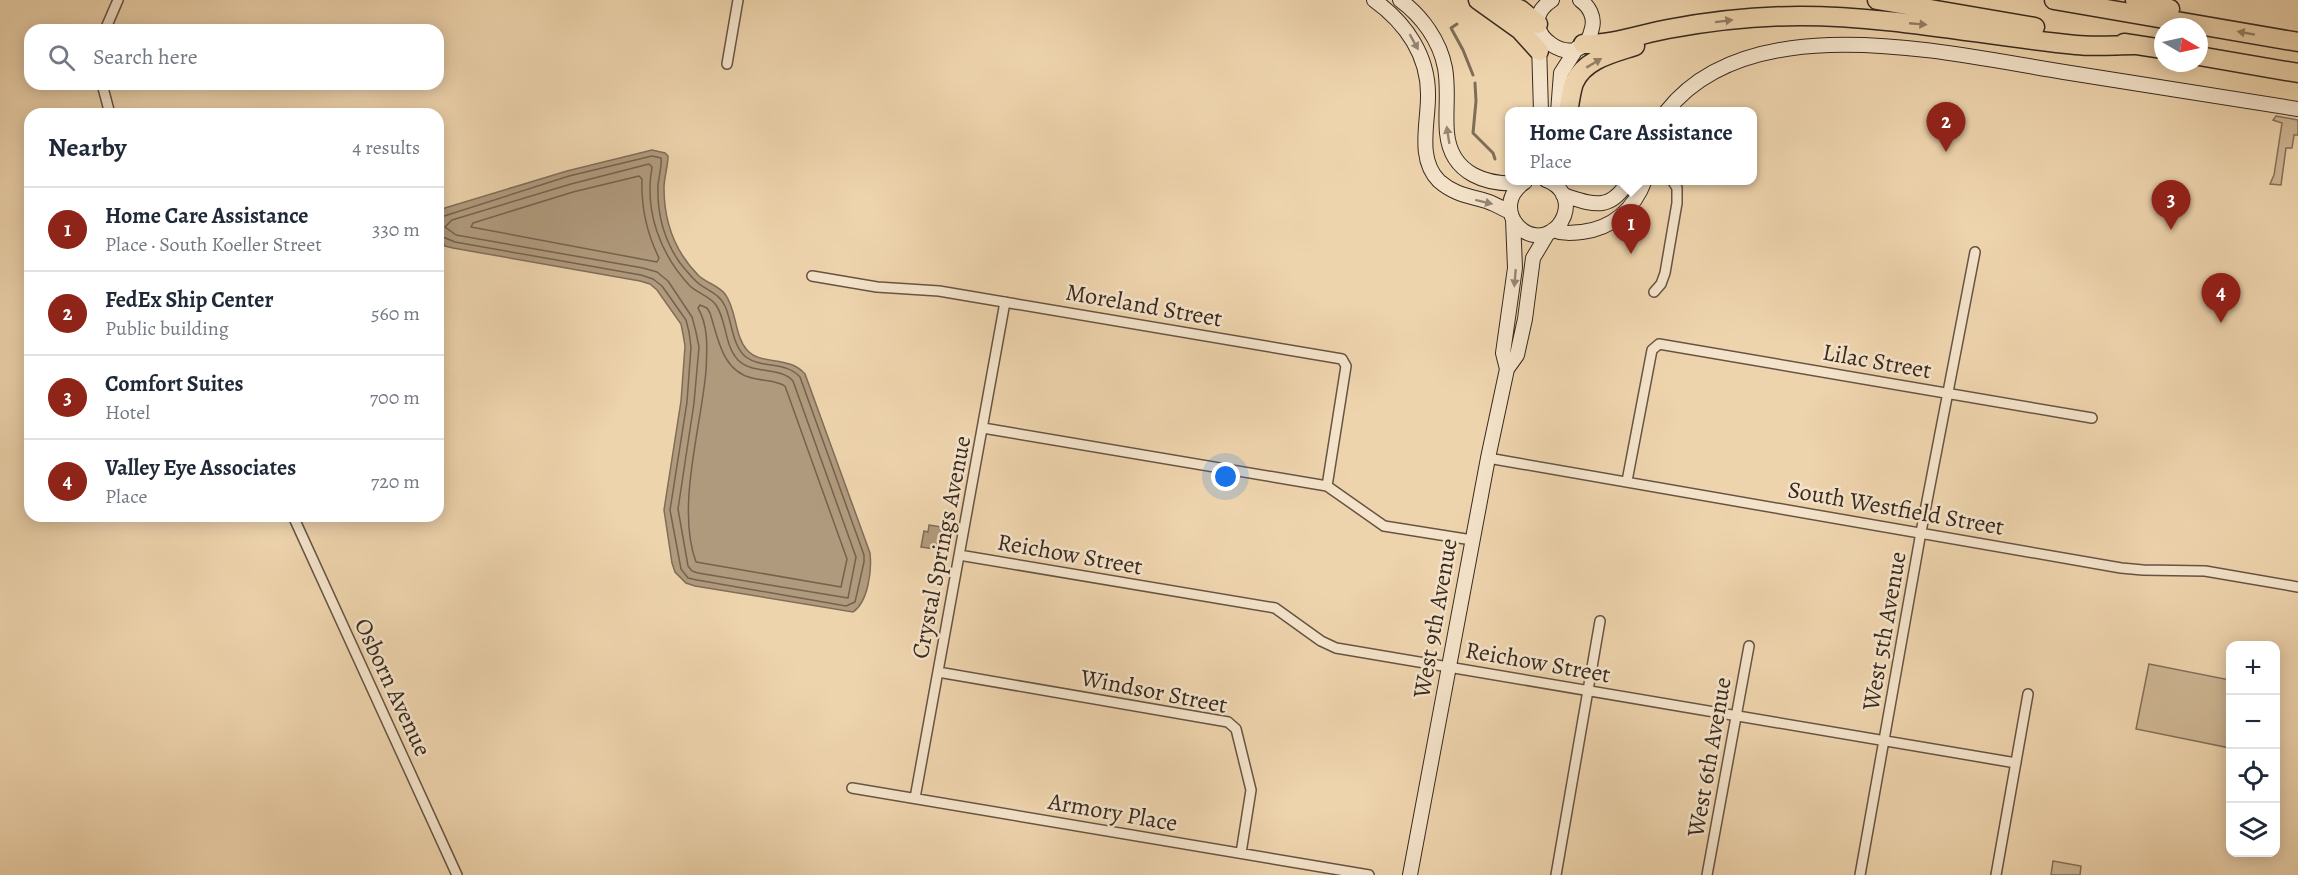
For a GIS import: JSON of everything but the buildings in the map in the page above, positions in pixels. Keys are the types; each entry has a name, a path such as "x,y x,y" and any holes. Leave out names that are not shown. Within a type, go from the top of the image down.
{"highway":[{"path":"1478,0 1520,30 1539,51"},
{"path":"1500,0 1521,10 1539,28"},
{"path":"1877,0 2154,48"},
{"path":"2054,0 2159,18"},
{"path":"2135,0 2181,12 2188,18"},
{"path":"1580,46 1761,16 1824,17 1926,25 2078,45 2135,45"},
{"path":"1569,107 1574,83 1587,66 1609,55 1693,26"},
{"path":"2208,26 2298,42"},
{"path":"2208,58 2298,73"}],"street":[{"path":"108,24 118,0"},
{"path":"727,64 738,0"},
{"path":"1374,0 1404,26 1420,53 1427,79 1426,151 1428,163 1437,179 1457,194 1491,203 1511,216 1519,228 1538,235 1551,232 1581,232 1610,224 1635,201 1643,185"},
{"path":"1400,0 1424,23 1441,56 1446,76 1447,133 1456,159 1472,174 1483,180 1496,184 1505,183"},
{"path":"1541,107 1539,28 1543,8 1552,0"},
{"path":"1580,0 1589,8 1592,15"},
{"path":"1558,107 1561,73 1592,31 1592,0"},
{"path":"1539,28 1544,40 1559,50 1580,46"},
{"path":"1670,107 1688,88 1714,71 1732,63 1781,51 1848,44 1914,48 2298,109"},
{"path":"104,90 108,108"},
{"path":"1511,216 1512,195 1523,185"},
{"path":"1557,186 1583,203 1598,204 1616,197 1625,185"},
{"path":"1654,292 1661,284 1665,273 1677,202 1675,185"},
{"name":"West 9th Avenue","path":"1410,875 1488,458 1507,369 1517,356 1525,319 1533,258 1565,215 1566,205 1557,186"},
{"name":"West 9th Avenue","path":"1507,369 1503,353 1515,268 1511,216"},
{"name":"West 5th Avenue","path":"1860,875 1921,532 1975,252"},
{"name":"Moreland Street","path":"812,276 877,287 926,289 1342,359 1346,366 1327,486"},
{"name":"Crystal Springs Avenue","path":"915,798 1005,302"},
{"name":"Lilac Street","path":"1627,481 1652,350 1656,345 1664,344 2091,418"},
{"path":"983,428 1327,486 1384,526 1472,540"},
{"name":"South Westfield Street","path":"1488,458 2121,568 2205,572 2298,587"},
{"name":"Osborn Avenue","path":"296,522 457,875"},
{"name":"Reichow Street","path":"959,555 1275,608 1321,641 1336,648 2016,763"},
{"path":"1556,875 1600,621"},
{"name":"West 6th Avenue","path":"1707,875 1749,646"},
{"name":"Windsor Street","path":"938,672 1228,722 1236,729 1251,790 1241,853"},
{"path":"1996,875 2028,694"},
{"name":"Armory Place","path":"852,788 1369,875"}],"shaded area":[{"path":"2276,116 2298,120 2298,135 2294,135 2292,148 2286,148 2281,185 2270,184 2274,175 2282,123 2273,120"},
{"path":"2149,664 2226,679 2226,747 2136,729"},
{"path":"2053,861 2081,866 2080,875 2051,875"}],"water":[{"path":"652,150 668,156 664,184 666,213 672,236 683,257 699,276 725,294 732,307 737,330 747,350 760,358 791,364 805,374 870,553 868,586 862,601 853,612 695,586 686,583 675,572 664,510 681,401 685,346 681,324 657,290 650,284 640,281 444,245 445,208 567,171"},
{"path":"929,525 942,527 939,544 936,544 935,549 921,547 924,531 928,532"}],"waterway":[{"path":"1457,24 1451,28 1473,75"},
{"path":"1475,83 1473,133 1493,153 1495,159"}],"place":[{"name":"FedEx Ship Center","path":"1946,152"},
{"name":"Comfort Suites","path":"2171,230"},
{"name":"Home Care Assistance","path":"1631,254"},
{"name":"Valley Eye Associates","path":"2221,323"}]}
